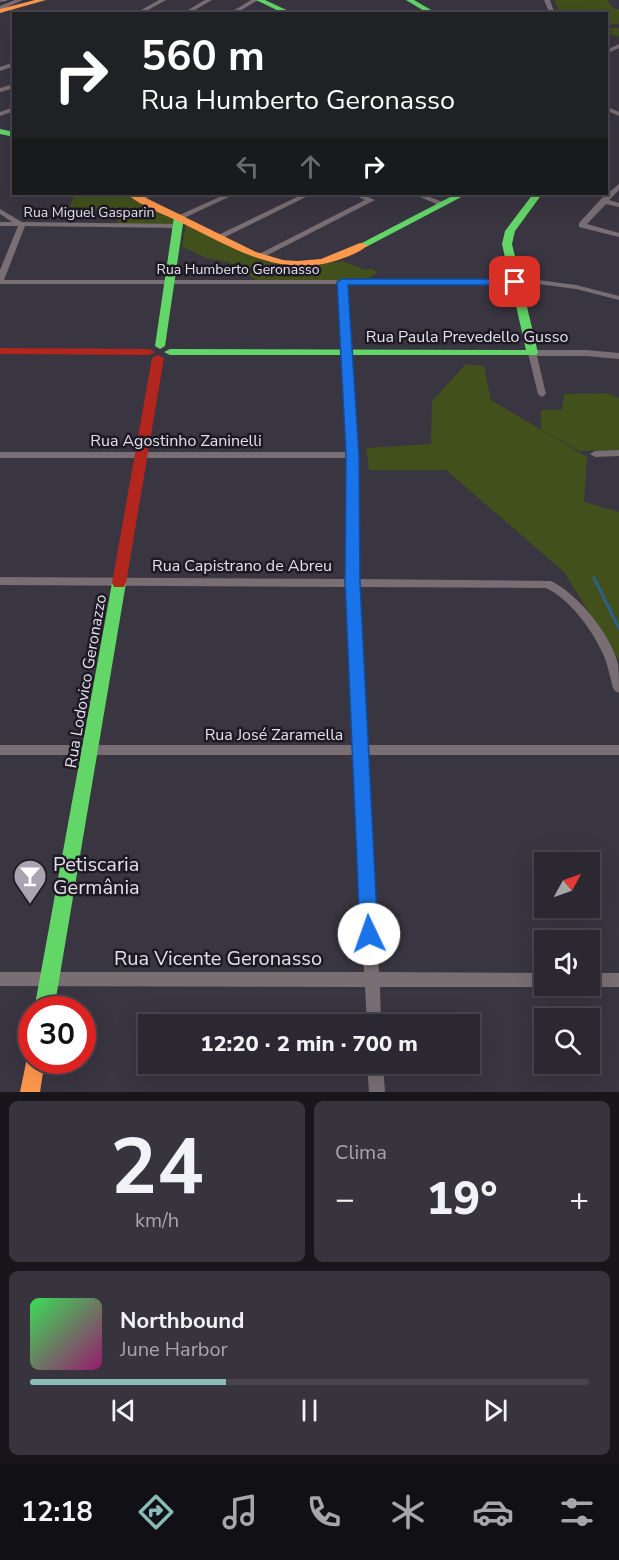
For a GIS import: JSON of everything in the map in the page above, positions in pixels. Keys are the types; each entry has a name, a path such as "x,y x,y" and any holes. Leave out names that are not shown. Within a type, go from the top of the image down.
{"main road":[{"path":"257,0 287,12"},
{"path":"410,0 431,12"},
{"path":"4,11 30,1"},
{"path":"142,195 179,222 259,256 288,264 330,261 460,195"},
{"path":"532,352 508,256 508,237 536,195"},
{"name":"Rua Lodovico Geronazzo","path":"46,996 160,352 179,222"},
{"name":"Rua Paula Prevedello Gusso","path":"0,351 532,352"},
{"path":"30,1092 33,1074"}],"street":[{"path":"140,12 163,0"},
{"path":"187,12 209,0"},
{"path":"234,12 257,0"},
{"path":"617,188 582,225 619,235"},
{"path":"179,222 229,195"},
{"path":"218,237 306,195"},
{"path":"259,256 371,200 358,195"},
{"path":"420,195 444,204"},
{"path":"604,201 619,205"},
{"path":"0,211 22,225 0,281"},
{"name":"Rua Miguel Gasparin","path":"0,224 179,222"},
{"name":"Rua Humberto Geronasso","path":"0,281 515,282 563,285 618,297"},
{"path":"342,282 352,455 352,582 373,1014"},
{"path":"532,352 542,394"},
{"name":"Rua Paula Prevedello Gusso","path":"532,352 619,356"},
{"path":"595,454 619,453"},
{"name":"Rua Agostinho Zaninelli","path":"0,455 352,455"},
{"name":"Rua Capistrano de Abreu","path":"0,581 537,583 555,586 566,596 606,648 619,688"},
{"name":"Rua José Zaramella","path":"0,750 619,750"},
{"name":"Rua Vicente Geronasso","path":"0,979 534,980"},
{"path":"600,980 619,980"},
{"path":"376,1074 377,1092"}],"green space":[{"path":"554,0 607,0 614,9 619,9 619,24 608,25 608,12 560,12"},
{"path":"608,25 610,28 619,28 619,37 608,34"},
{"path":"70,195 129,195 175,218 175,224 117,224 119,211 69,208 74,196"},
{"path":"186,223 266,262 301,267 342,261 378,272 366,280 256,280 228,262 207,258 182,247"},
{"path":"466,364 484,366 491,400 587,457 584,502 619,512 619,661 564,572 446,470 369,470 366,448 431,444 432,401"},
{"path":"606,393 619,398 619,450 579,451 541,429 541,410 562,410 564,394"}],"waterway":[{"path":"594,578 619,628"}],"railway":[{"path":"0,1 7,0"}],"traffic: fast":[{"path":"259,0 287,12"},
{"path":"409,0 431,12"},
{"path":"0,131 12,134"},
{"path":"363,245 460,195"},
{"path":"170,352 532,353 507,244 510,231 536,195"},
{"path":"160,346 179,217"},
{"path":"46,996 119,583"}],"traffic: slow":[{"path":"0,11 43,0"},
{"path":"134,195 253,254 283,263 322,262 363,245"},
{"path":"30,1092 33,1074"}],"traffic: jam":[{"path":"0,351 149,352"},
{"path":"119,583 158,358"}],"place":[{"name":"Petiscaria Germânia","path":"30,905"}],"route":[{"path":"369,934 352,582 352,455 342,282 515,282"}]}
